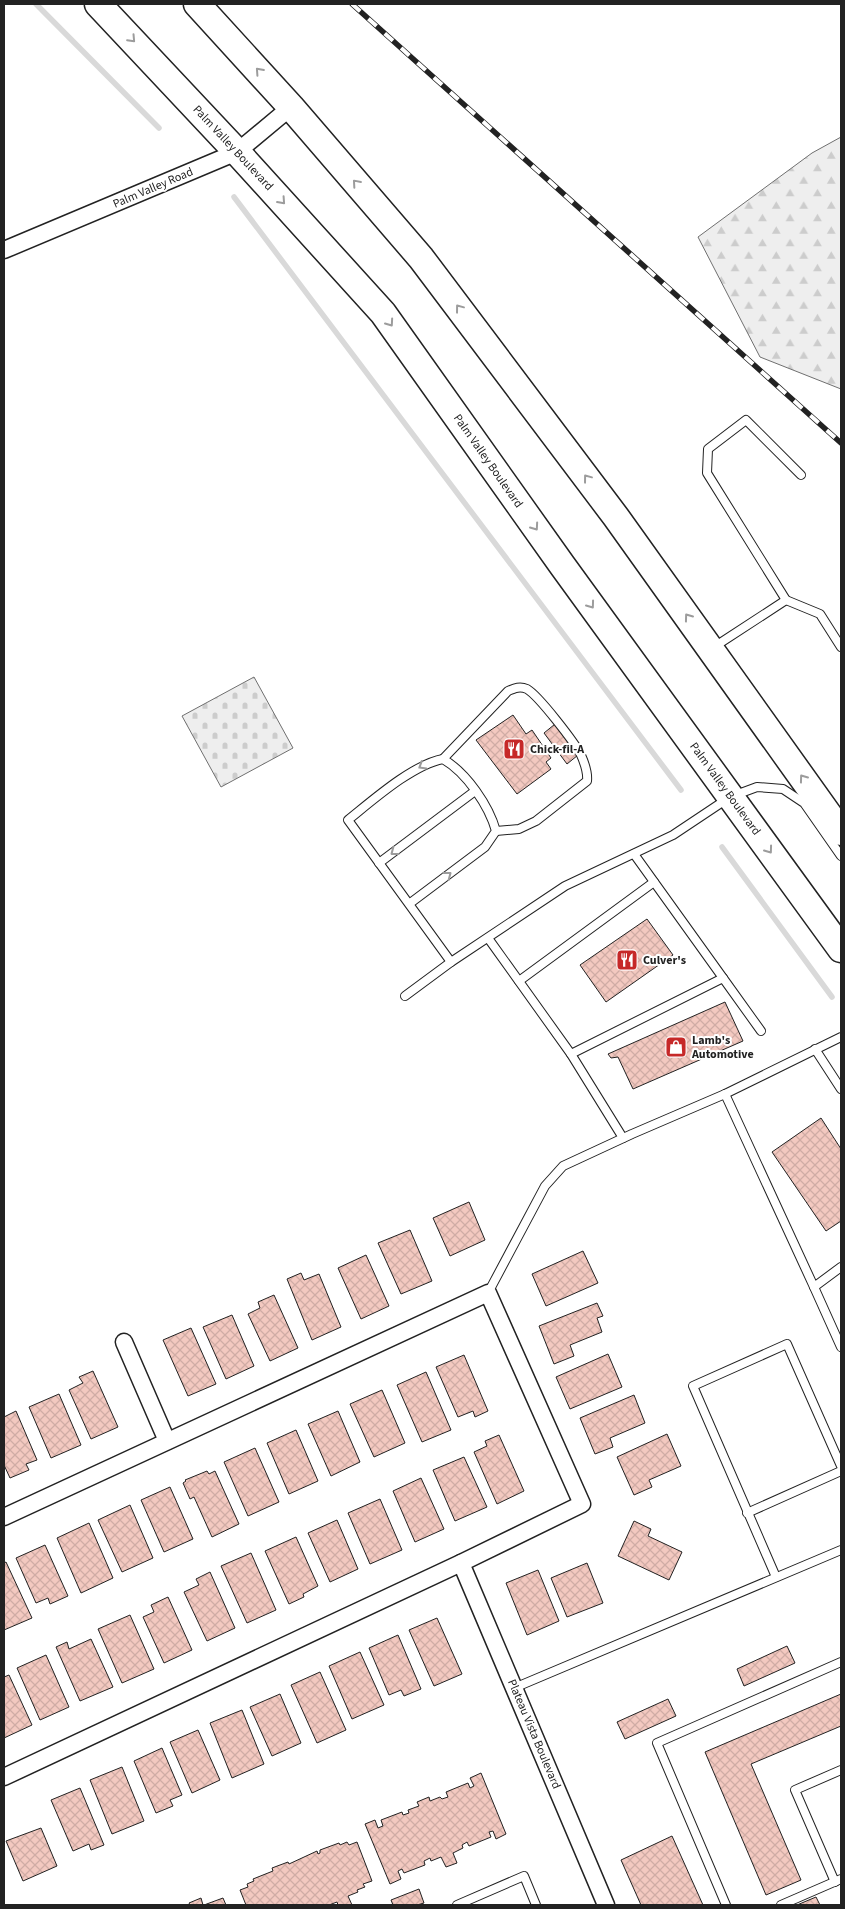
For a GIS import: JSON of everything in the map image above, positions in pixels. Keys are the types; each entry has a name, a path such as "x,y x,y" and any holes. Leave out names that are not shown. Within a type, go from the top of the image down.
{"highway":[{"name":"Palm Valley Boulevard","path":"98,4 238,152 383,313 562,565 841,948"},
{"path":"197,4 291,107 421,258 616,517 841,832"}],"street":[{"name":"Palm Valley Road","path":"4,250 238,152 291,107"},
{"path":"4,1517 488,1293 582,1504 461,1563 4,1777"},
{"path":"124,1342 167,1441"},
{"name":"Plateau Vista Boulevard","path":"461,1563 606,1905"}],"lane":[{"path":"801,475 746,420 708,449 707,473 786,600 820,614 841,647"},
{"path":"710,649 786,600"},
{"path":"409,904 484,847 496,831 519,828 536,821 587,782 588,774 580,754 546,708 528,690 519,687 508,691 443,759 430,762 411,774 348,820 451,962"},
{"path":"443,759 459,770 475,791 492,815 496,831"},
{"path":"405,996 451,962 565,886 673,835 730,797 757,787 783,789 804,803 841,856"},
{"path":"379,863 475,791"},
{"path":"634,854 761,1031"},
{"path":"519,981 654,882"},
{"path":"488,938 571,1054 622,1138"},
{"path":"571,1054 723,978"},
{"path":"488,1293 545,1186 563,1166 622,1138 725,1094 841,1037"},
{"path":"815,1049 841,1089"},
{"path":"725,1094 841,1347"},
{"path":"814,1287 841,1267"},
{"path":"776,1577 693,1386 787,1344 841,1466"},
{"path":"747,1513 841,1471"},
{"path":"514,1688 841,1550"},
{"path":"726,1905 657,1743 841,1662"},
{"path":"781,1905 838,1880 795,1790 841,1770"},
{"path":"457,1905 524,1876 536,1905"}],"green space":[{"path":"841,137 841,389 760,357 698,237 812,153"},
{"path":"254,677 293,748 221,787 182,716"}],"building":[{"name":"Chick-fil-A","path":"513,715 526,734 532,730 551,758 546,762 551,769 517,794 476,740"},
{"path":"560,720 583,751 567,764 544,733"},
{"name":"Culver's","path":"647,919 673,955 606,1002 580,965"},
{"name":"Lamb's Automotive","path":"725,1002 743,1041 633,1089 618,1057 611,1058 608,1054"},
{"path":"821,1118 841,1149 841,1221 826,1231 772,1152"},
{"path":"469,1202 485,1240 450,1256 433,1218"},
{"path":"410,1230 432,1281 401,1294 378,1243"},
{"path":"583,1251 598,1283 546,1306 532,1274"},
{"path":"366,1255 389,1306 361,1319 338,1268"},
{"path":"301,1273 304,1280 319,1274 341,1327 312,1340 287,1279"},
{"path":"274,1295 298,1348 270,1361 248,1314 260,1308 258,1302"},
{"path":"597,1303 603,1316 597,1318 602,1332 570,1345 574,1356 554,1364 539,1326"},
{"path":"232,1315 254,1366 226,1379 203,1327"},
{"path":"191,1328 216,1384 188,1396 163,1340"},
{"path":"608,1354 622,1387 570,1409 556,1377"},
{"path":"464,1355 488,1411 475,1417 473,1411 458,1417 436,1367"},
{"path":"93,1371 118,1427 91,1439 69,1390 83,1383 79,1377"},
{"path":"426,1372 451,1430 422,1442 397,1385"},
{"path":"382,1390 405,1443 374,1457 350,1404"},
{"path":"59,1394 81,1445 51,1458 29,1407"},
{"path":"634,1395 645,1423 610,1438 613,1447 595,1454 580,1418"},
{"path":"16,1411 37,1460 26,1464 29,1470 10,1478 4,1465 4,1417"},
{"path":"338,1411 360,1462 331,1476 308,1424"},
{"path":"296,1430 318,1481 289,1494 267,1443"},
{"path":"667,1434 681,1466 649,1480 652,1487 634,1495 617,1457"},
{"path":"499,1435 524,1491 497,1504 474,1452 487,1446 485,1441"},
{"path":"255,1448 279,1502 248,1516 224,1462"},
{"path":"464,1457 487,1507 455,1521 433,1470"},
{"path":"207,1471 209,1474 215,1471 239,1524 212,1537 194,1497 190,1499 183,1483 185,1480"},
{"path":"421,1478 444,1529 415,1542 393,1491"},
{"path":"170,1487 193,1539 164,1552 141,1500"},
{"path":"380,1499 402,1550 370,1564 348,1513"},
{"path":"130,1505 153,1558 122,1572 98,1520"},
{"path":"337,1520 358,1569 330,1582 308,1533"},
{"path":"634,1521 651,1529 648,1536 682,1552 669,1580 618,1556"},
{"path":"89,1523 113,1578 81,1593 57,1538"},
{"path":"296,1537 318,1586 303,1594 304,1597 289,1604 265,1551"},
{"path":"45,1545 68,1596 50,1604 48,1598 36,1603 16,1558"},
{"path":"251,1553 276,1610 247,1623 221,1566"},
{"path":"6,1562 32,1618 4,1630 4,1563"},
{"path":"587,1563 603,1603 567,1617 551,1578"},
{"path":"538,1570 559,1621 527,1635 506,1583"},
{"path":"210,1572 235,1628 207,1641 184,1592 199,1585 196,1579"},
{"path":"168,1597 192,1650 164,1663 143,1617 154,1612 151,1605"},
{"path":"130,1615 154,1669 122,1683 98,1629"},
{"path":"437,1618 462,1674 434,1686 409,1630"},
{"path":"398,1635 421,1689 404,1696 401,1690 389,1695 369,1648"},
{"path":"91,1639 113,1687 80,1701 56,1647 67,1642 69,1649"},
{"path":"787,1646 795,1663 744,1686 737,1669"},
{"path":"360,1652 384,1705 352,1719 329,1666"},
{"path":"46,1655 69,1707 40,1720 17,1668"},
{"path":"320,1672 346,1730 317,1743 291,1685"},
{"path":"9,1675 32,1725 4,1738 4,1677"},
{"path":"280,1694 301,1743 272,1756 250,1707"},
{"path":"841,1694 841,1726 751,1764 801,1880 766,1895 705,1752"},
{"path":"668,1699 676,1716 625,1739 617,1722"},
{"path":"242,1710 264,1764 232,1778 210,1723"},
{"path":"198,1730 220,1780 192,1793 170,1742"},
{"path":"162,1748 182,1795 170,1800 173,1806 156,1813 134,1761"},
{"path":"122,1767 144,1821 112,1834 90,1780"},
{"path":"481,1773 506,1834 496,1839 493,1831 489,1832 491,1837 469,1846 467,1842 462,1845 463,1848 453,1853 457,1863 446,1867 441,1857 431,1861 430,1858 424,1861 425,1865 404,1873 402,1869 398,1871 401,1879 390,1884 365,1824 375,1820 378,1828 383,1826 381,1820 402,1812 403,1815 409,1813 408,1810 419,1806 417,1802 429,1797 430,1801 440,1797 442,1799 448,1797 446,1792 468,1783 470,1788 474,1786 470,1778"},
{"path":"80,1788 104,1845 91,1850 89,1844 73,1851 51,1800"},
{"path":"41,1828 57,1866 23,1881 6,1841"},
{"path":"672,1836 703,1905 641,1905 621,1860"},
{"path":"347,1842 349,1845 357,1842 372,1881 363,1884 365,1887 348,1896 352,1905 338,1905 337,1902 329,1905 246,1905 240,1890 248,1887 247,1884 254,1881 253,1879 273,1871 272,1868 288,1862 289,1864 317,1851 318,1854 320,1850"},
{"path":"419,1889 424,1903 417,1905 393,1905 391,1900"},
{"path":"816,1897 820,1905 797,1905"},
{"path":"201,1898 203,1905 190,1905 189,1903"},
{"path":"223,1898 226,1905 204,1905"}],"waterway":[{"path":"36,4 159,128"},
{"path":"234,197 681,790"},
{"path":"722,847 832,997"}],"railway":[{"path":"352,4 841,443"}],"place":[{"name":"Chick-fil-A","path":"514,749"},
{"name":"Culver's","path":"627,960"},
{"name":"Lamb's Automotive","path":"676,1047"}]}
